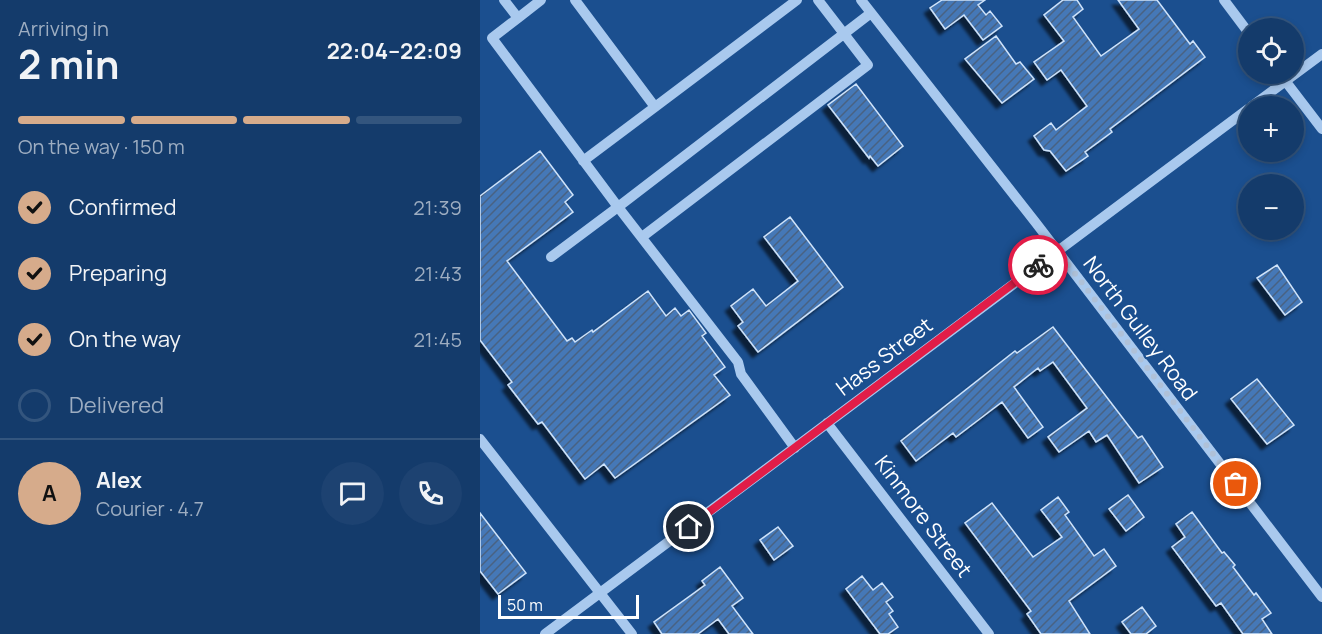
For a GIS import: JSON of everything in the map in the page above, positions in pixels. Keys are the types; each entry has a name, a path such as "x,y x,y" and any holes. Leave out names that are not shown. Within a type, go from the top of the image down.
{"street":[{"path":"504,0 518,18"},
{"path":"541,0 492,38 583,161 738,362 741,374 795,448"},
{"path":"575,0 655,107"},
{"path":"583,161 797,0"},
{"path":"642,237 868,65 818,0"},
{"name":"North Gulley Road","path":"861,0 1057,250 1322,597"},
{"path":"1224,0 1238,19"},
{"path":"551,257 871,13"},
{"name":"Hass Street","path":"1304,65 1322,54"},
{"name":"Hass Street","path":"1263,96 1276,84"},
{"path":"1288,84 1322,129"},
{"name":"Hass Street","path":"545,634 1238,117"},
{"name":"Kinmore Street","path":"827,423 989,634"},
{"path":"480,439 632,634"}],"building":[{"path":"942,0 985,0 978,5 986,15 990,11 1002,26 983,40 964,15 945,29 930,8"},
{"path":"1063,0 1077,0 1083,9 1073,17 1101,56 1139,29 1118,0 1157,0 1190,44 1193,41 1205,57 1110,129 1112,132 1085,152 1088,156 1066,171 1050,151 1044,150 1034,136 1051,123 1056,130 1087,106 1061,70 1047,80 1034,62 1064,41 1044,15"},
{"path":"996,36 1016,64 1020,62 1034,79 1002,103 965,59"},
{"path":"856,84 903,146 878,166 870,156 869,158 828,105"},
{"path":"540,151 573,195 565,202 573,212 507,261 567,341 572,338 575,342 592,330 593,332 648,291 666,316 675,308 681,316 689,310 706,333 702,336 725,367 714,375 730,395 615,478 604,464 585,479 542,422 538,424 508,385 512,382 480,340 480,196"},
{"path":"790,217 843,287 758,352 738,326 743,322 731,306 753,289 766,306 798,281 764,237"},
{"path":"1277,265 1302,302 1285,315 1257,278"},
{"path":"1053,327 1138,438 1142,436 1163,467 1139,483 1107,435 1096,442 1089,431 1059,452 1048,437 1087,408 1053,362 1040,371 1038,368 1014,387 1043,427 1028,438 1002,402 956,437 953,433 916,461 901,441 1015,351 1017,353"},
{"path":"1257,379 1294,425 1267,444 1231,399"},
{"path":"1128,495 1144,517 1126,531 1109,509"},
{"path":"1058,497 1069,512 1065,515 1094,556 1104,549 1116,566 1069,601 1090,634 1041,634 1027,614 1031,611 965,523 992,503 1033,557 1062,537 1041,510"},
{"path":"1192,512 1222,553 1224,552 1235,565 1233,567 1254,595 1256,593 1271,613 1262,619 1272,634 1243,634 1221,603 1216,606 1172,547 1185,537 1176,524"},
{"path":"480,513 526,573 498,594 480,571"},
{"path":"778,527 793,546 774,560 760,540"},
{"path":"720,567 743,598 732,606 753,634 729,634 718,619 698,634 662,634 654,622 705,585 702,581"},
{"path":"862,576 873,590 882,583 893,597 886,602 893,611 889,614 898,627 888,634 880,634 846,589"},
{"path":"1142,607 1156,626 1146,634 1131,634 1122,622"}],"way so far":[{"path":"1038,265 1057,250 1236,484"}],"route":[{"path":"689,527 1038,265"}]}
